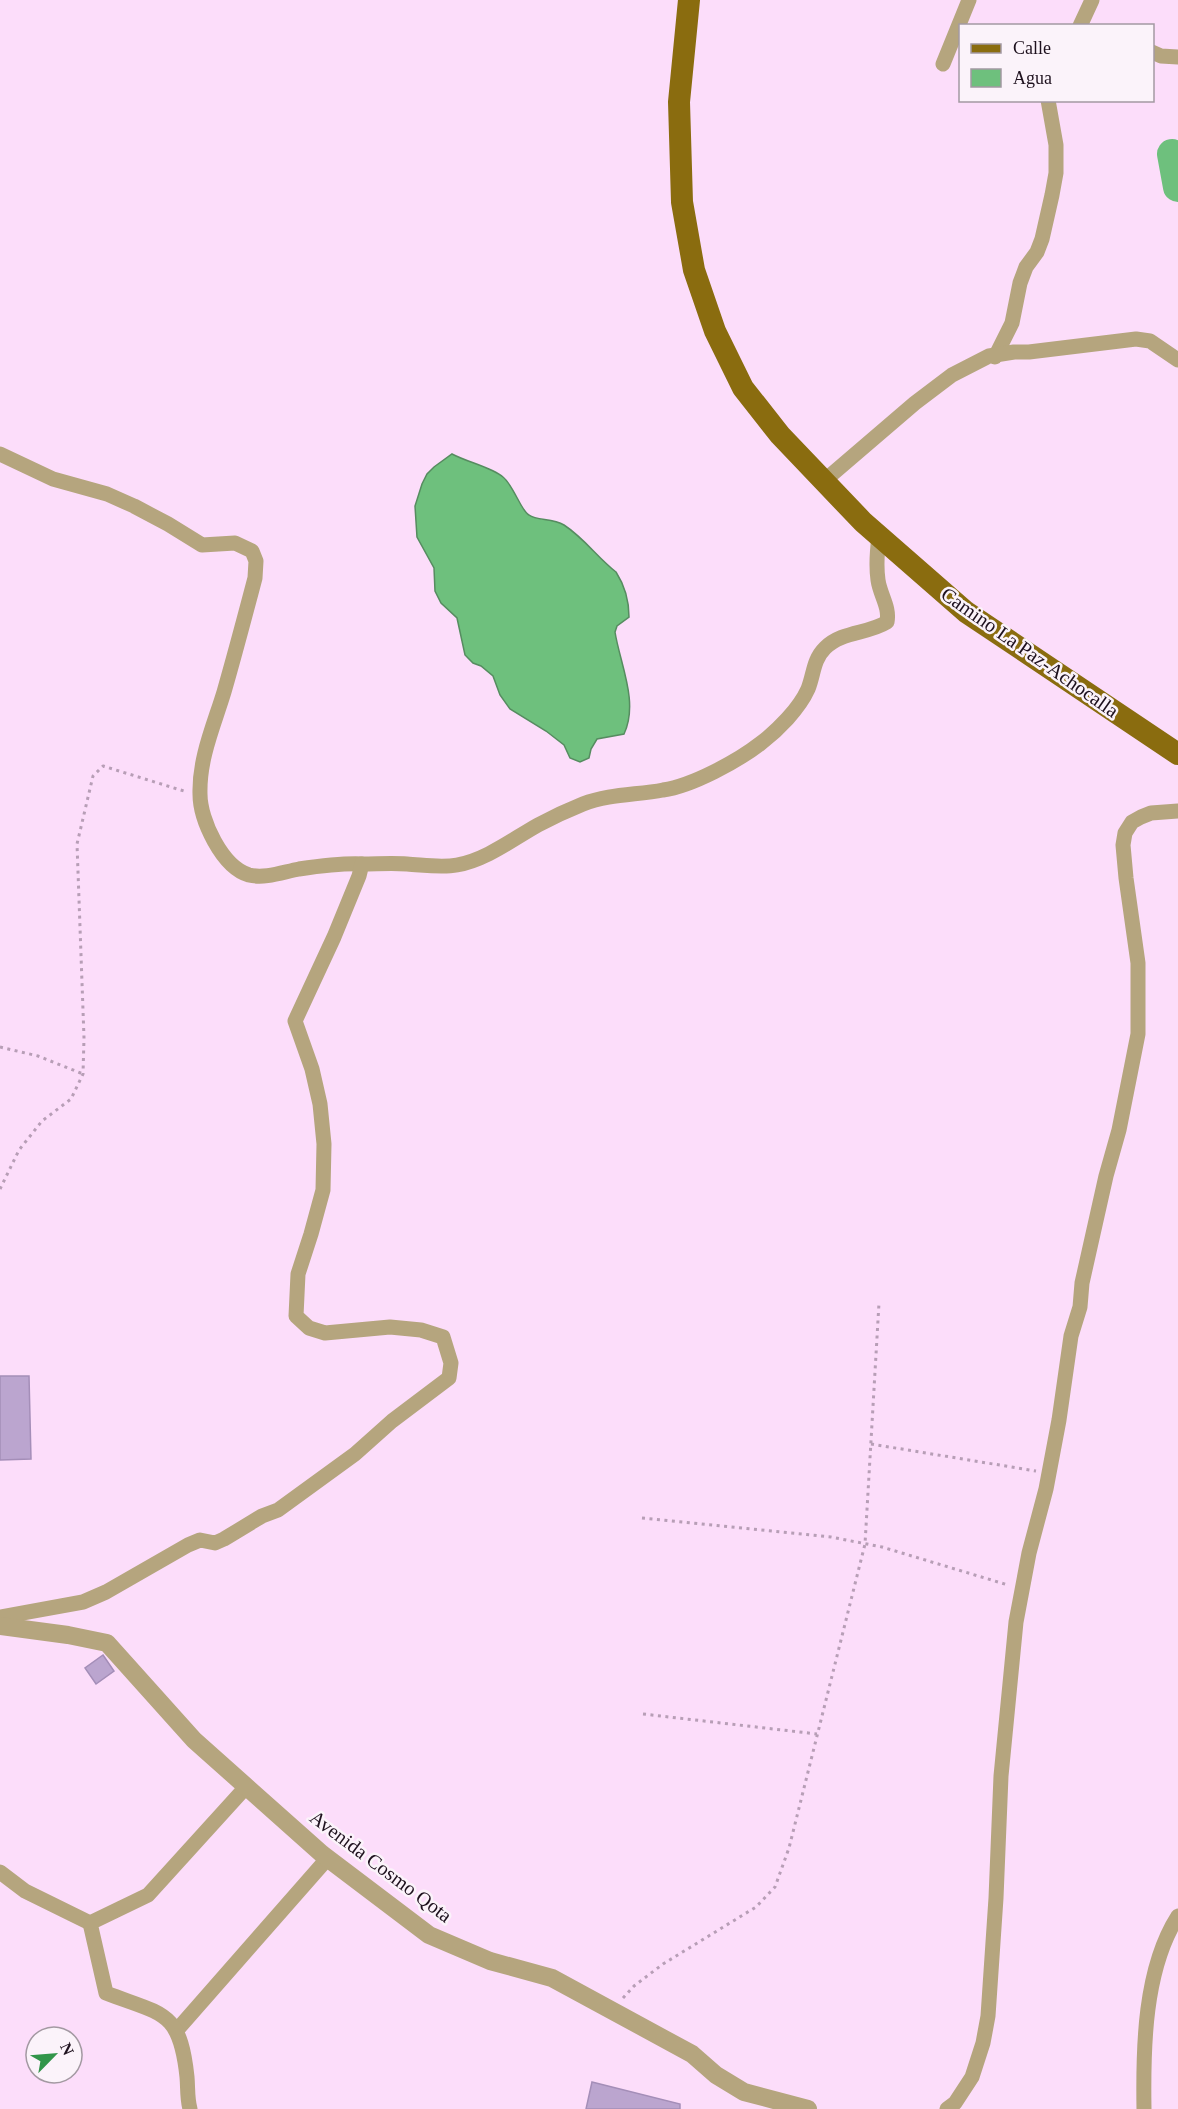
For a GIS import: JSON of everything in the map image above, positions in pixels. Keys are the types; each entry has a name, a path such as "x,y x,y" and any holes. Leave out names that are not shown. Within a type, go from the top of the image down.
{"main road":[{"name":"Camino La Paz-Achocalla","path":"689,0 679,102 682,202 693,270 715,331 743,388 780,435 879,537 966,612 1177,750"}],"street":[{"path":"959,24 969,0"},
{"path":"1081,24 1092,0"},
{"path":"943,64 959,25"},
{"path":"1154,53 1161,56 1178,57"},
{"path":"995,357 1012,323 1026,267 1037,252 1042,239 1052,195 1056,173 1056,145 1048,102"},
{"path":"824,481 915,403 952,375 989,356 1136,339 1150,341 1178,360"},
{"path":"0,454 53,479 106,494 134,506 202,545 235,543 252,551 256,561 255,578 227,682 208,741 200,796 210,831 225,858 238,871 252,875 272,875 326,865 444,867 468,862 506,844 556,815 600,799 672,789 692,782 750,751 762,743 803,698 815,662 828,645 887,622 888,610 879,586 877,572 879,537"},
{"path":"947,2109 955,2103 972,2077 983,2043 988,2016 1001,1776 1017,1622 1029,1554 1049,1473 1071,1336 1080,1307 1088,1252 1119,1130 1138,1034 1138,963 1126,878 1123,845 1125,833 1132,822 1141,817 1151,813 1178,811"},
{"path":"0,1617 83,1602 106,1592 188,1545 200,1540 215,1543 224,1539 262,1516 278,1510 355,1454 392,1421 412,1408 449,1377 452,1363 443,1338 422,1330 390,1326 325,1333 309,1328 296,1316 298,1274 312,1234 322,1190 324,1144 320,1104 312,1069 295,1021 334,937 362,864"},
{"name":"Avenida Cosmo Qota","path":"0,1626 68,1635 106,1643 137,1674 194,1740 327,1859 429,1935 490,1961 552,1978 692,2054 716,2075 744,2092 807,2109"},
{"path":"90,1923 148,1895 246,1787"},
{"path":"177,2030 327,1859"},
{"path":"0,1872 25,1891 90,1923"},
{"path":"1144,2109 1143,2069 1151,1989 1167,1934 1178,1916"},
{"path":"90,1923 106,1993 165,2015 177,2030 183,2045 187,2100 190,2109"}],"path":[{"path":"0,1189 19,1150 42,1121 71,1099 83,1074 84,1038 77,844 93,776 103,766 200,796"},
{"path":"0,1047 38,1056 83,1074"},
{"path":"612,2011 634,1986 663,1964 756,1907 776,1887 789,1848 865,1544 879,1304"},
{"path":"871,1444 1049,1473"},
{"path":"642,1518 831,1537 882,1547 1022,1590"},
{"path":"643,1714 817,1734"}],"water":[{"path":"452,454 503,477 511,486 526,513 532,517 559,523 571,530 616,572 622,583 629,617 617,626 615,632 629,696 628,722 624,734 597,739 589,758 580,762 570,758 564,745 546,731 510,709 500,695 493,676 465,655 457,618 441,603 435,591 434,568 417,537 415,506 427,474"}],"building":[{"path":"0,1376 29,1376 31,1459 0,1460"},
{"path":"103,1655 114,1671 96,1684 85,1668"},
{"path":"592,2082 680,2104 680,2109 586,2109"}],"waterway":[{"path":"1172,154 1178,187"}]}
